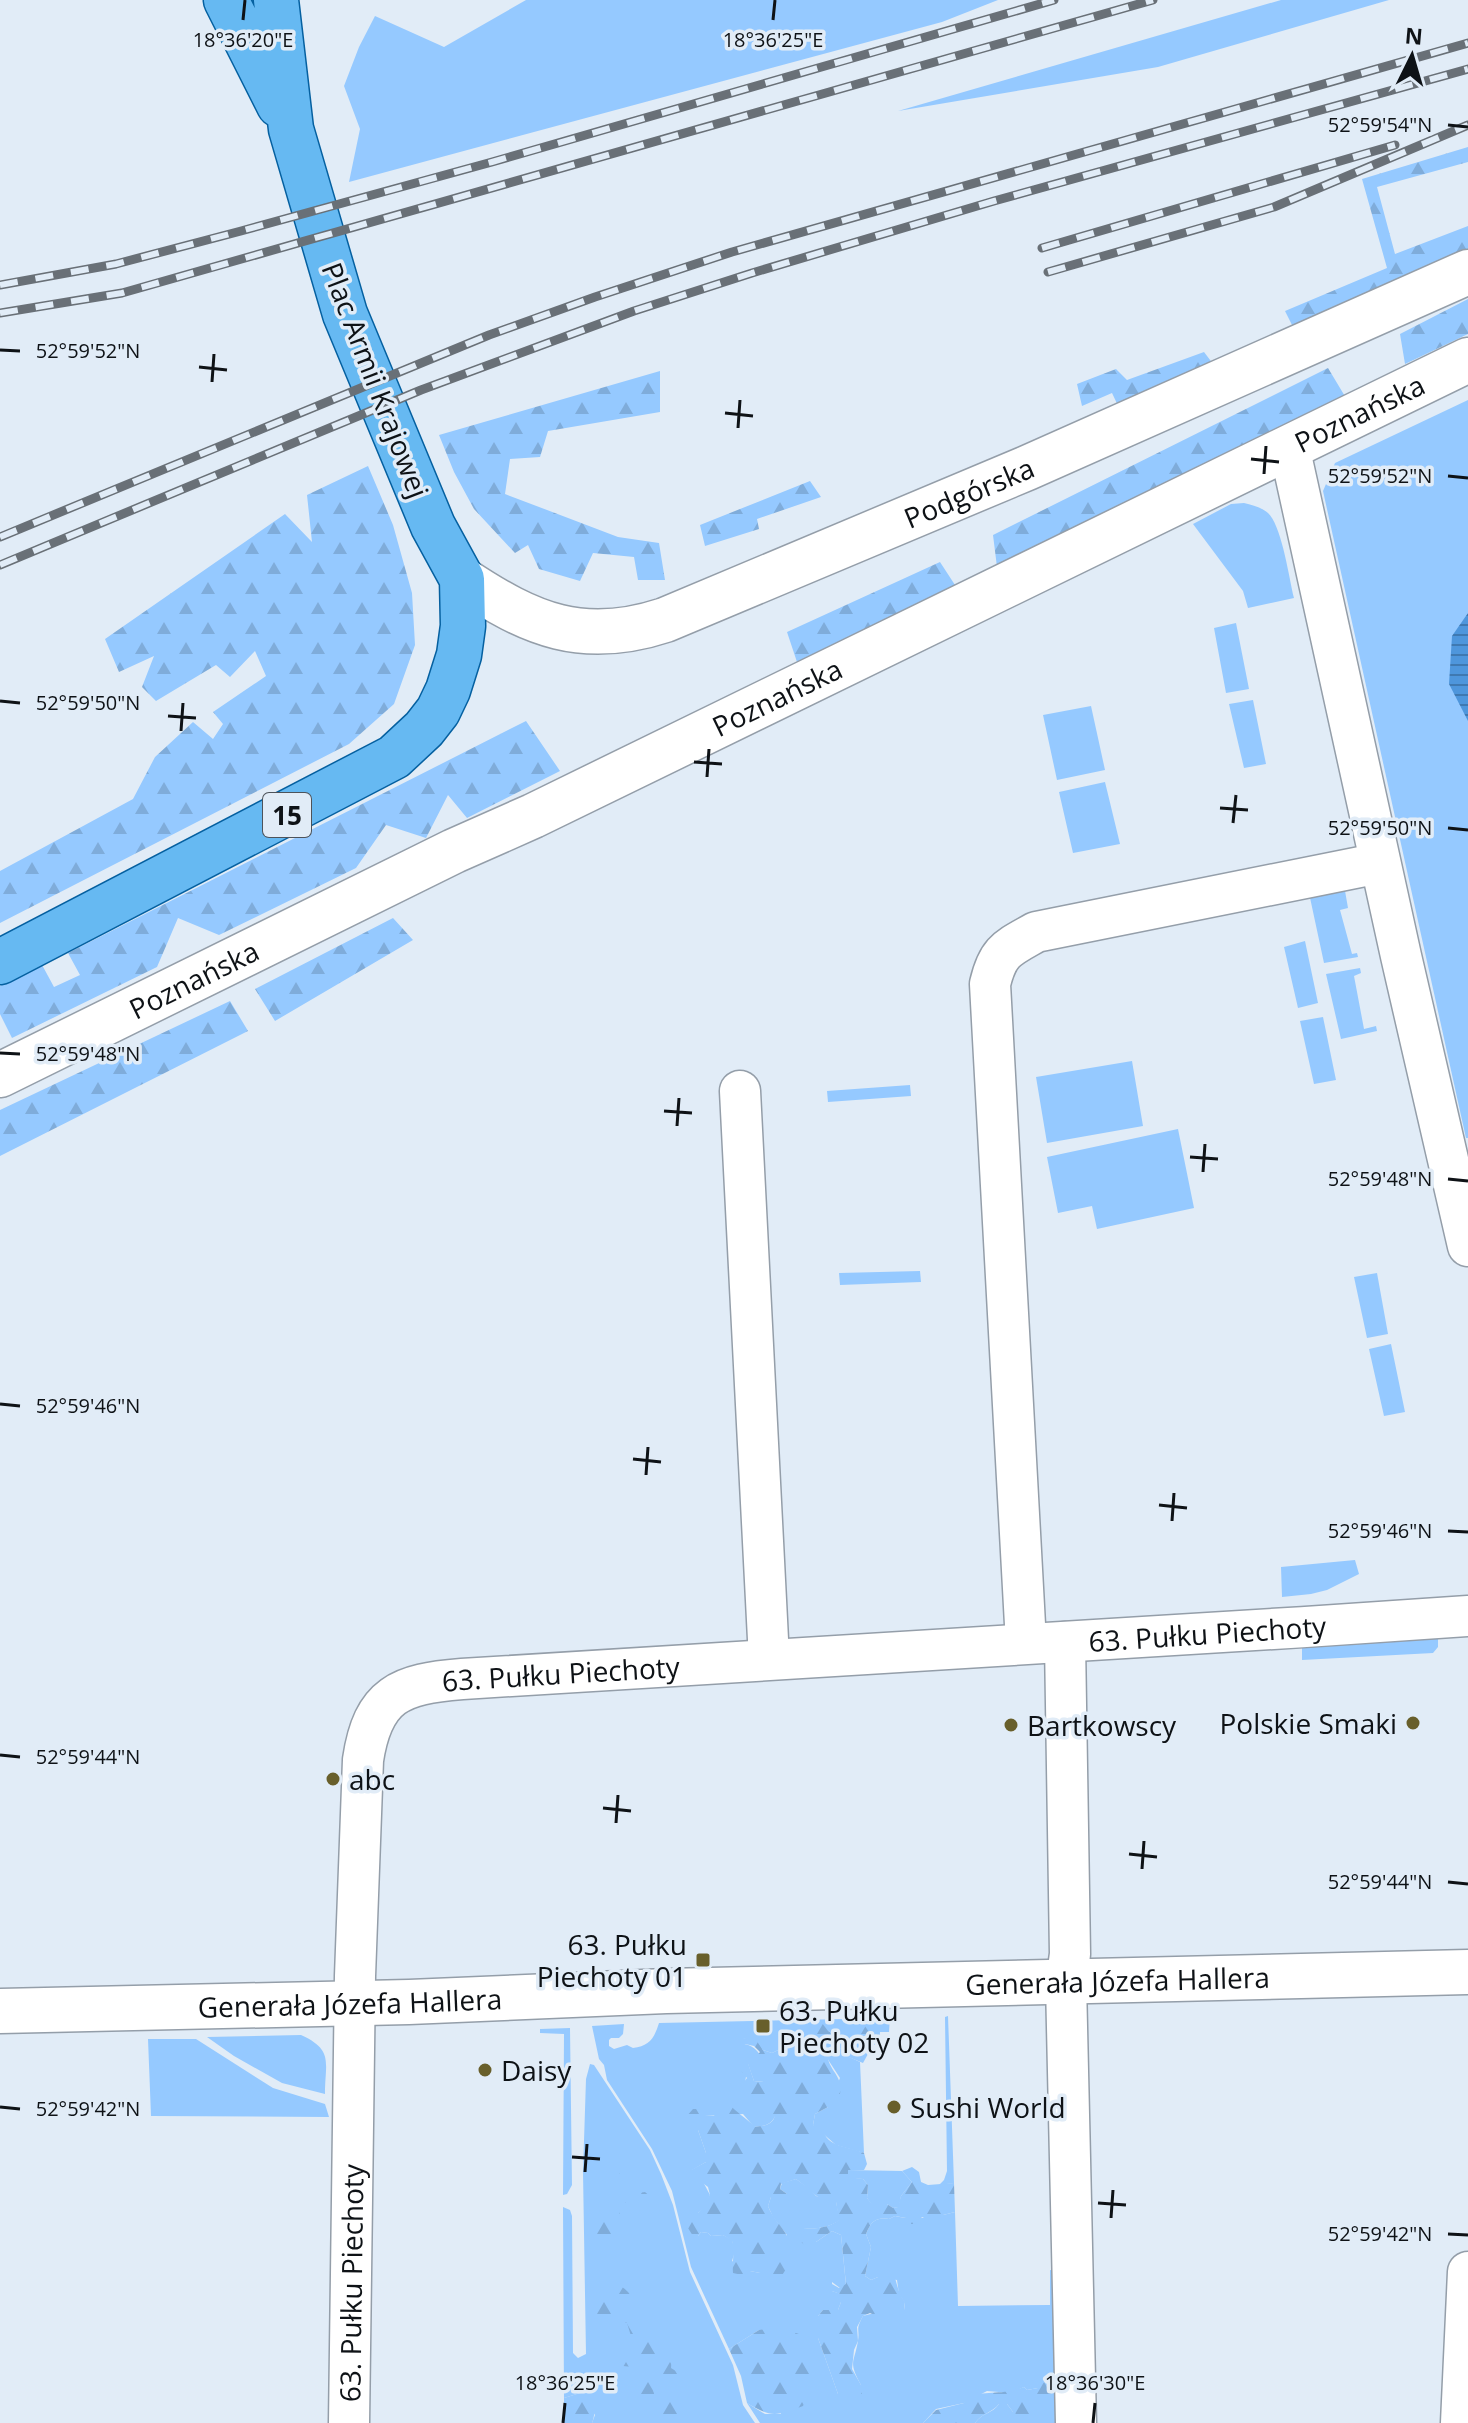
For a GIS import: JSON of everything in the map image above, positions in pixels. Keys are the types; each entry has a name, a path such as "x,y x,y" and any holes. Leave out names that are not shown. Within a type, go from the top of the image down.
{"main road":[{"name":"Plac Armii Krajowej","path":"226,0 291,129"},
{"name":"Plac Armii Krajowej","path":"276,0 291,129 345,314 433,526 462,579"},
{"name":"15","path":"0,962 340,787 411,744 438,711 454,673 463,626 462,579"}],"street":[{"name":"Podgórska","path":"462,579 500,603 552,626 583,633 610,633 639,628 998,480 1468,272"},
{"name":"Poznańska","path":"0,1075 454,851 533,816 1468,360"},
{"path":"1289,446 1468,1246"},
{"path":"1076,2423 1066,1983 1070,1954 990,984 995,964 1009,947 1036,932 1380,863"},
{"path":"740,1091 769,1659"},
{"name":"63. Pułku Piechoty","path":"349,2423 354,2002 363,1760 366,1736 374,1715 395,1694 419,1684 444,1680 1468,1616"},
{"name":"Generała Józefa Hallera","path":"0,2011 692,1990 1468,1972"},
{"path":"1461,2423 1468,2272"}],"green space":[{"path":"526,0 998,0 942,22 349,182 360,129 344,86 375,16 444,47"},
{"path":"1281,0 1389,0 1158,67 898,111"},
{"path":"1468,147 1468,162 1377,187 1395,254 1468,226 1468,256 1296,333 1285,311 1387,268 1362,179"},
{"path":"1468,299 1468,334 1405,364 1400,334"},
{"path":"1204,352 1220,373 1121,412 1112,393 1082,406 1077,384 1116,369 1127,380"},
{"path":"1328,368 1346,398 997,567 993,535"},
{"path":"660,371 660,412 548,431 540,457 510,459 505,494 618,537 659,543 665,580 638,580 634,557 593,553 580,581 539,569 528,545 515,553 474,509 439,435"},
{"path":"1468,400 1466,1138 1323,491 1335,463"},
{"path":"368,466 393,525 412,593 415,645 394,704 349,744 0,923 0,871 133,799 155,757 193,722 213,739 223,724 213,712 266,676 255,651 230,677 216,665 156,701 142,687 154,656 119,672 105,639 285,514 312,542 307,495"},
{"path":"810,481 821,497 757,519 759,529 705,546 700,525"},
{"path":"1244,503 1262,509 1273,520 1281,540 1294,598 1248,608 1243,591 1193,524 1231,504"},
{"path":"940,562 955,585 798,665 787,632"},
{"path":"1236,623 1249,689 1226,693 1214,628"},
{"path":"1253,700 1266,764 1244,768 1229,704"},
{"path":"1091,706 1105,770 1057,780 1043,715"},
{"path":"526,721 560,771 467,818 448,795 426,838 386,825 356,868 219,935 178,918 157,967 12,1038 0,1014 0,986 41,963 54,987 80,975 68,953"},
{"path":"1105,782 1120,844 1073,853 1059,792"},
{"path":"1344,885 1348,908 1340,910 1352,954 1357,953 1358,957 1324,963 1309,893"},
{"path":"393,918 413,940 275,1021 255,989"},
{"path":"1305,941 1318,1003 1298,1008 1284,947"},
{"path":"1360,968 1361,973 1354,976 1364,1029 1376,1026 1377,1031 1341,1039 1326,974"},
{"path":"230,1001 248,1031 0,1156 0,1110"},
{"path":"1323,1017 1336,1080 1314,1084 1300,1021"},
{"path":"1132,1061 1143,1126 1047,1143 1036,1077"},
{"path":"910,1085 911,1096 828,1102 827,1091"},
{"path":"1178,1129 1194,1208 1097,1229 1092,1206 1058,1213 1047,1157"},
{"path":"920,1271 921,1282 840,1285 839,1273"},
{"path":"1377,1273 1388,1334 1367,1338 1354,1277"},
{"path":"1391,1344 1405,1412 1384,1416 1369,1349"},
{"path":"1355,1560 1359,1574 1327,1590 1282,1597 1281,1567"},
{"path":"1438,1635 1438,1647 1433,1653 1302,1660 1302,1646"},
{"path":"948,2016 954,2183 939,2185 947,2171 945,2017"},
{"path":"890,2018 889,2032 880,2032 879,2045 873,2045 869,2032 835,2034 828,2031 772,2053 744,2038 741,2051 744,2044 755,2049 764,2069 764,2082 754,2081 748,2064 745,2083 749,2096 776,2114 768,2124 754,2127 743,2114 705,2116 698,2130 706,2162 692,2170 700,2176 710,2195 704,2208 691,2219 698,2236 701,2232 711,2236 723,2235 732,2240 735,2251 732,2261 760,2273 787,2235 768,2206 771,2197 787,2194 780,2189 782,2183 796,2179 816,2196 836,2202 840,2220 822,2227 803,2228 816,2242 832,2231 841,2235 846,2285 840,2288 832,2282 832,2291 841,2294 838,2310 823,2310 818,2316 818,2338 838,2394 861,2385 853,2363 858,2327 863,2316 886,2310 904,2310 905,2303 899,2294 897,2280 878,2277 871,2280 865,2276 871,2247 866,2234 870,2226 874,2221 895,2216 925,2218 955,2212 958,2306 1050,2305 1050,2270 1056,2271 1060,2392 1038,2388 1027,2390 1024,2387 1011,2393 987,2391 964,2403 936,2409 923,2423 760,2423 747,2403 765,2414 781,2414 759,2330 729,2349 691,2267 672,2191 652,2149 607,2080 592,2026 624,2024 623,2034 609,2040 609,2046 614,2049 627,2045 633,2048 643,2046 653,2037 659,2023"},
{"path":"860,2019 873,2045 863,2063 846,2056 839,2047 831,2047 827,2051 830,2065 840,2082 839,2097 835,2108 828,2107 815,2114 813,2125 822,2128 833,2143 864,2153 867,2164 864,2170 848,2170 848,2177 863,2179 868,2185 867,2198 872,2204 898,2207 901,2196 912,2182 902,2171 912,2167 919,2172 921,2182 928,2185 954,2183 955,2212 933,2222 922,2217 917,2224 911,2224 906,2218 895,2216 874,2221 870,2226 866,2234 871,2247 865,2276 871,2280 878,2277 881,2271 892,2269 905,2302 904,2310 887,2310 879,2317 870,2313 863,2316 857,2327 858,2341 852,2369 861,2385 862,2395 846,2398 838,2394 818,2338 818,2316 823,2310 838,2310 841,2302 840,2294 825,2292 818,2285 825,2280 839,2288 846,2284 841,2235 832,2231 806,2246 801,2242 799,2233 803,2228 831,2225 839,2220 836,2202 820,2198 796,2179 781,2184 780,2189 787,2194 788,2204 781,2204 771,2197 768,2206 786,2234 791,2249 786,2269 772,2287 760,2273 733,2273 732,2241 723,2235 711,2236 701,2232 698,2236 702,2247 692,2247 690,2242 693,2236 688,2228 691,2220 681,2221 681,2212 684,2207 691,2206 698,2213 710,2195 700,2176 694,2176 691,2170 706,2162 698,2130 690,2127 686,2117 693,2109 699,2109 705,2116 714,2116 719,2106 729,2104 755,2127 768,2124 774,2118 775,2114 756,2117 749,2110 749,2097 741,2093 740,2087 747,2078 742,2072 741,2063 748,2063 754,2081 763,2082 764,2076 755,2068 755,2058 760,2052 754,2046 745,2044 742,2051 734,2049 734,2042 744,2038 756,2040 763,2050 772,2053 797,2041 805,2024 822,2023 835,2034 843,2025"},
{"path":"570,2028 572,2185 563,2195 564,2034 540,2033 540,2029"},
{"path":"301,2035 323,2052 325,2094 282,2083 207,2037"},
{"path":"148,2039 196,2039 273,2088 325,2104 329,2117 151,2116"},
{"path":"831,2047 839,2047 847,2056 860,2062 864,2153 836,2145 813,2125 815,2114 828,2107 840,2078 827,2058"},
{"path":"590,2064 594,2065 650,2150 673,2205 690,2272 733,2365 743,2405 755,2423 592,2423 595,2415 580,2393 564,2398 563,2207 570,2210 572,2216 573,2353 578,2358 586,2354 583,2172 586,2079"},
{"path":"848,2170 902,2171 912,2182 901,2196 899,2207 872,2205 867,2198 868,2185 863,2179 848,2178"},
{"path":"613,2172 624,2175 638,2193 645,2192 653,2199 655,2208 646,2215 637,2213 636,2203 628,2201 620,2206 611,2245 596,2242 591,2230 593,2209 600,2200 608,2201 615,2196 607,2178"},
{"path":"617,2284 632,2299 639,2320 647,2325 648,2336 654,2344 672,2351 671,2368 679,2373 679,2382 672,2393 676,2400 675,2407 681,2414 677,2418 670,2414 662,2417 656,2413 663,2403 663,2391 657,2387 653,2390 655,2397 652,2405 637,2398 631,2389 645,2381 643,2373 633,2367 623,2366 616,2376 606,2376 605,2367 613,2360 622,2361 631,2336 627,2323 621,2323 617,2330 608,2335 598,2326 593,2299 601,2290"},
{"path":"778,2327 799,2334 810,2361 812,2377 803,2406 774,2414 747,2403 741,2376 729,2349 759,2330"},
{"path":"1044,2382 1056,2388 1059,2395 1061,2408 1053,2417 1039,2415 1036,2419 1025,2420 1007,2404 999,2404 975,2423 923,2423 936,2410 964,2403 965,2398 1024,2387 1027,2390 1038,2388"},
{"path":"580,2393 590,2397 594,2413 592,2423 564,2423 564,2398"},
{"path":"999,2404 1007,2404 1013,2412 1039,2415 1061,2408 1061,2423 975,2423"}],"shaded area":[{"path":"1468,613 1468,721 1449,684 1452,636"}],"railway":[{"path":"0,285 116,264 241,231 1054,0"},
{"path":"0,313 122,293 1153,0"},
{"path":"0,537 489,335 595,297 732,252 1468,43"},
{"path":"0,565 421,390 634,311 994,201 1468,69"},
{"path":"1048,272 1274,207 1468,125"},
{"path":"1042,248 1395,145"}],"place":[{"name":"Polskie Smaki","path":"1413,1723"},
{"name":"Bartkowscy","path":"1011,1725"},
{"name":"abc","path":"333,1779"},
{"name":"63. Pułku Piechoty 01","path":"703,1960"},
{"name":"63. Pułku Piechoty 02","path":"763,2026"},
{"name":"Daisy","path":"485,2070"},
{"name":"Sushi World","path":"894,2107"}]}
